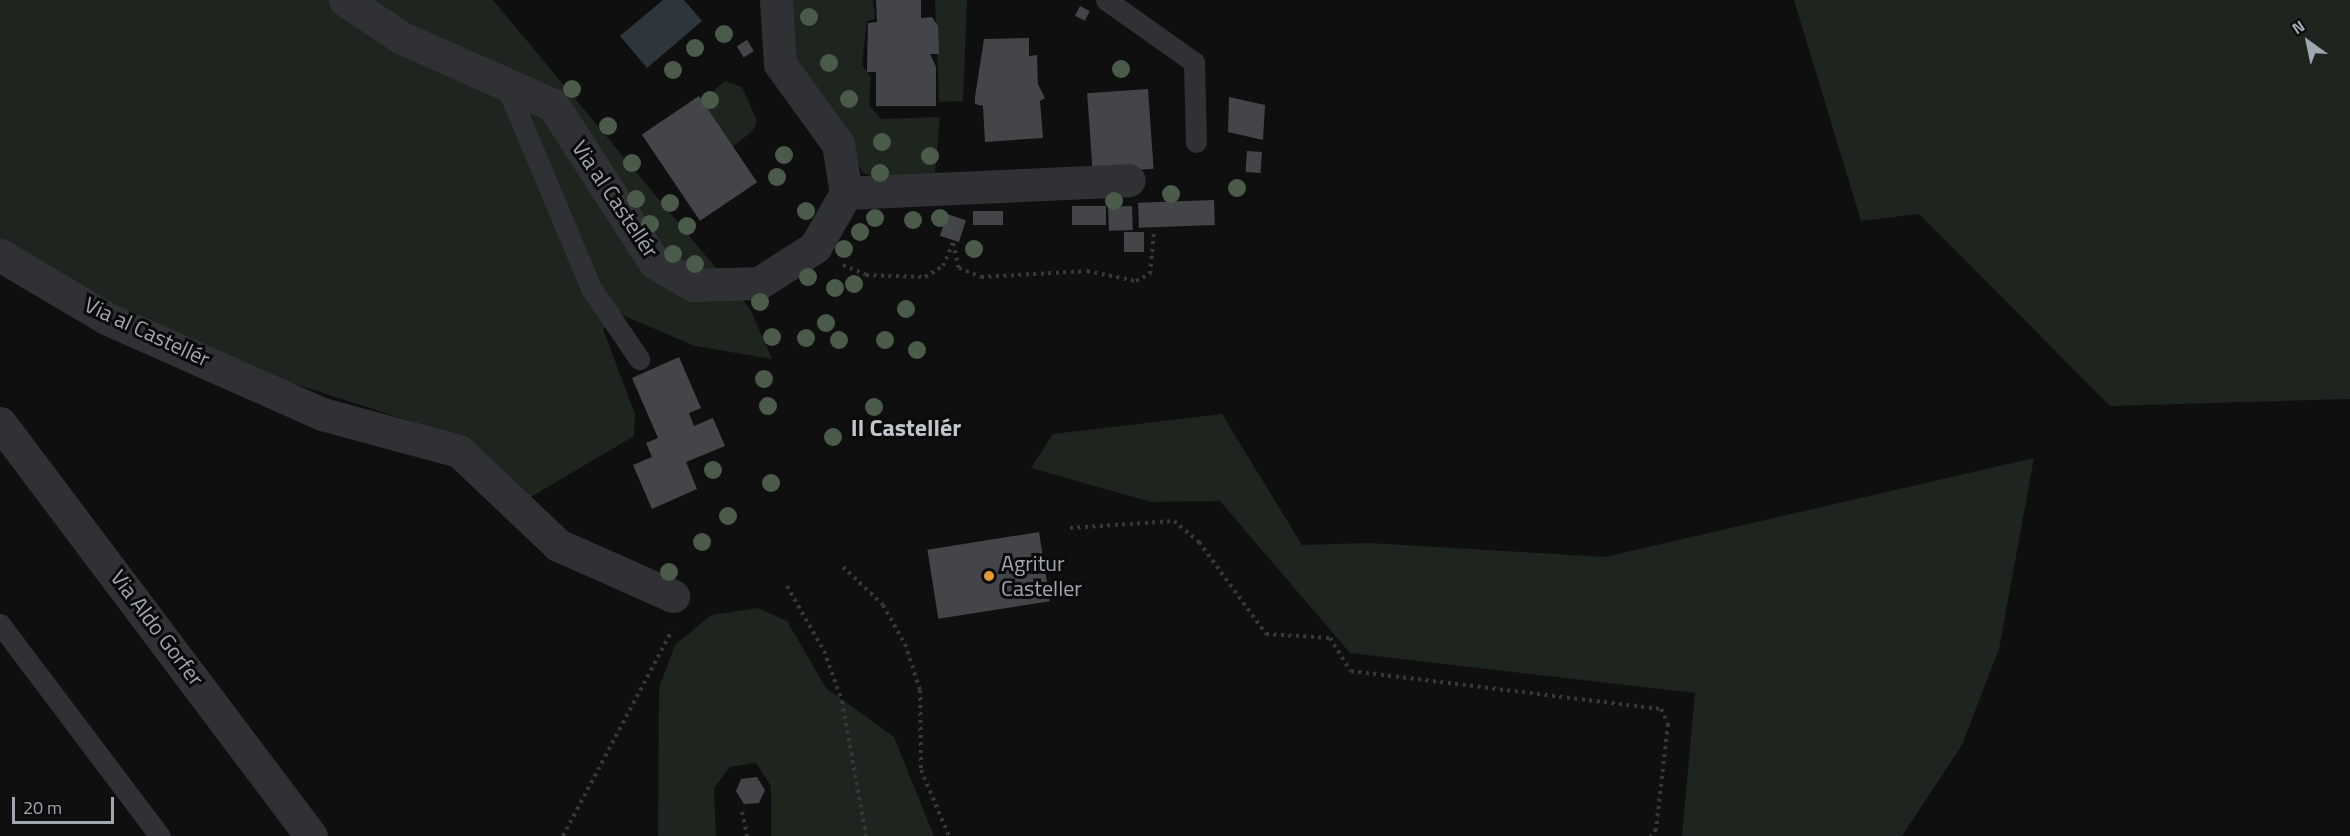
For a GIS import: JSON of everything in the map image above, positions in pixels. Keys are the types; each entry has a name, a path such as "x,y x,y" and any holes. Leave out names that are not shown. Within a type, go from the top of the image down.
{"street":[{"name":"Via al Castellér","path":"345,0 402,38 553,105 654,262 693,285 759,283 815,247 846,193"},
{"path":"776,0 780,64 838,144 846,193 1129,180"},
{"name":"Via al Castellér","path":"0,255 108,319 322,414 459,451 558,545 675,611"},
{"name":"Via Aldo Gorfer","path":"0,423 311,836"}],"lane":[{"path":"1106,0 1194,62 1196,142"},
{"path":"506,85 591,288 639,359"},
{"path":"0,624 160,836"}],"path":[{"path":"815,247 866,275 907,280 943,266 953,243 959,268 981,277 1087,271 1136,281 1150,274 1154,231"},
{"path":"1070,528 1174,521 1198,542 1266,634 1330,638 1351,671 1661,710 1668,724 1656,829 1651,836"},
{"path":"843,567 883,605 905,644 920,690 921,770 949,836"},
{"path":"787,586 824,651 842,701 866,836"},
{"path":"563,836 668,634 675,611"},
{"path":"742,812 747,836"}],"shaded area":[{"path":"0,0 493,0 750,309 772,359 695,346 622,315 603,329 635,414 634,436 529,498 460,437 236,365 0,250"},
{"path":"663,0 684,0 702,21 647,68 620,36"},
{"path":"788,0 873,0 875,19 867,21 862,65 871,77 869,105 881,119 940,117 935,173 879,180 862,172 834,115 796,70"},
{"path":"935,0 967,0 963,101 939,102"},
{"path":"1794,0 2350,0 2350,399 2110,406 1919,214 1861,221"},
{"path":"725,81 742,87 757,120 753,131 732,147 702,101"},
{"path":"1222,414 1302,545 1369,543 1605,557 2034,458 1999,649 1962,745 1902,836 1682,836 1695,693 1350,653 1220,501 1151,502 1031,468 1053,434"},
{"path":"758,608 787,621 826,688 894,737 934,836 771,836 771,786 756,763 730,767 714,788 716,836 658,836 659,688 675,645 711,615"}],"building":[{"path":"876,0 921,0 921,18 932,17 938,26 939,54 930,54 936,67 936,106 876,106 876,72 867,72 867,64 868,23 877,22"},
{"path":"1080,6 1090,11 1085,21 1075,16"},
{"path":"1029,38 1029,56 1037,55 1038,84 1045,98 1040,101 1043,138 985,142 983,106 975,104 984,39"},
{"path":"747,40 754,51 744,57 737,46"},
{"path":"1148,89 1154,169 1093,173 1087,93"},
{"path":"699,96 757,182 700,221 642,135"},
{"path":"1229,97 1265,105 1263,140 1228,132"},
{"path":"1247,151 1262,152 1260,173 1246,172"},
{"path":"1214,200 1215,225 1139,228 1138,203"},
{"path":"1072,206 1106,206 1106,225 1072,225"},
{"path":"1132,206 1133,230 1109,231 1108,207"},
{"path":"973,211 1003,211 1003,225 973,225"},
{"path":"947,214 966,220 959,242 940,236"},
{"path":"1124,232 1144,232 1144,252 1124,252"},
{"path":"679,357 701,408 689,413 694,426 713,418 725,446 686,462 697,489 652,509 633,465 652,457 646,443 658,438 632,378"},
{"name":"Agritur Casteller","path":"1039,532 1050,601 938,619 927,550"},
{"path":"757,777 765,790 759,803 744,804 736,791 741,779"}],"place":[{"name":"Agritur Casteller","path":"989,576"}],"district":[{"name":"Il Castellér","path":"906,428"}]}
